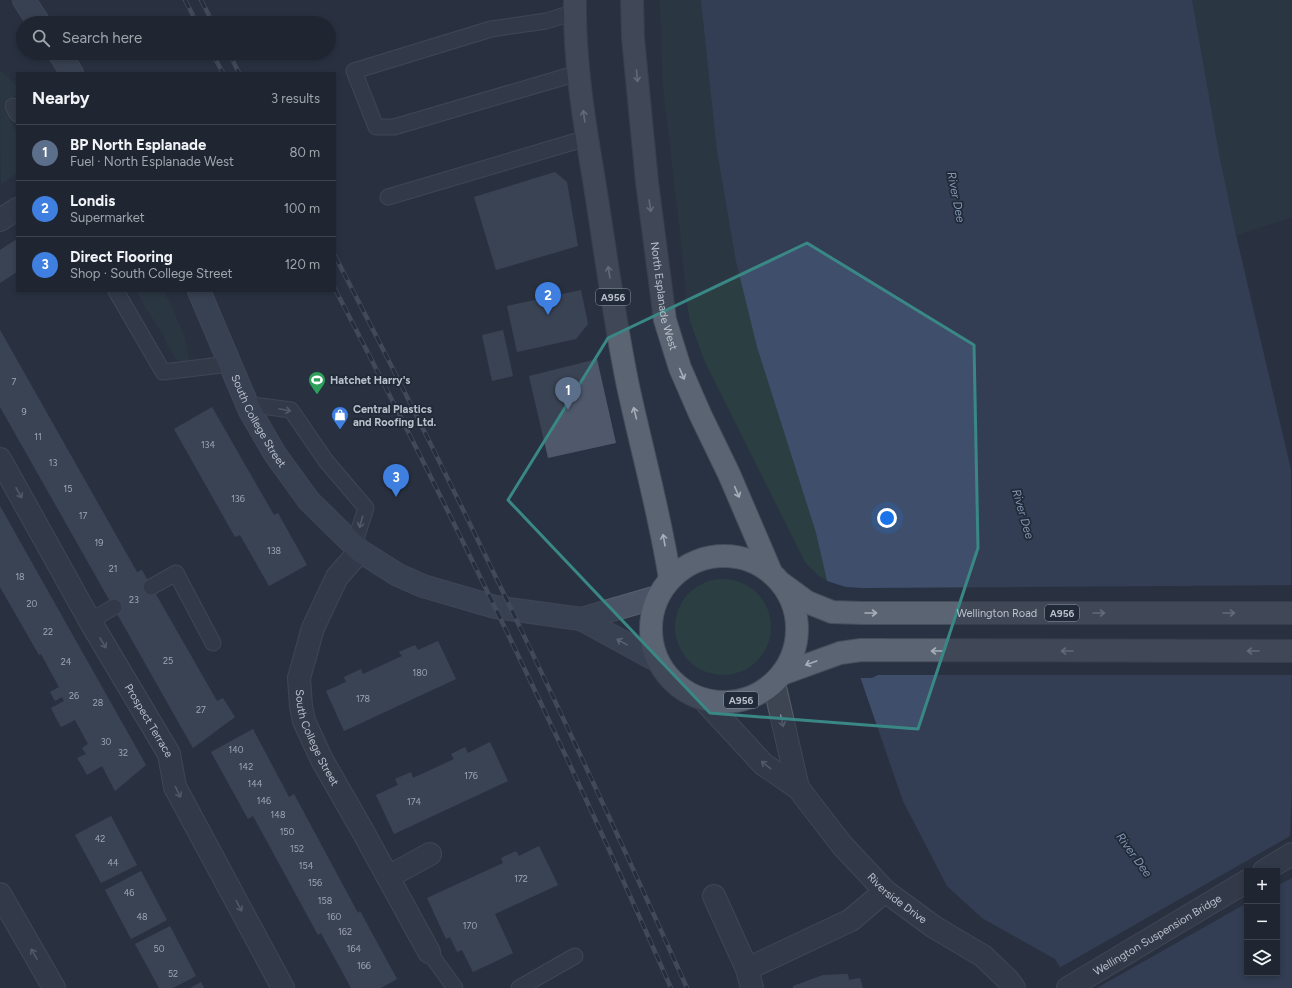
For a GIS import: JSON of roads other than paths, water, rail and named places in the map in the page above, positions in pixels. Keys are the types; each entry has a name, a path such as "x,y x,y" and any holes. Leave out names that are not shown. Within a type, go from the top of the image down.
{"main road":[{"path":"24,0 34,16"},
{"name":"North Esplanade West","path":"632,0 633,38 647,182 665,320 680,368 776,578"},
{"name":"A956","path":"575,6 578,73 613,298 628,386 664,537 670,579"},
{"path":"64,60 71,72"},
{"name":"South College Street","path":"199,292 247,404 275,454 309,501 357,548 398,575 423,586 495,607 581,619 656,660"},
{"name":"A956","path":"778,679 792,657 797,638 797,618 791,599 776,578 755,563 738,557 719,556 701,559 684,567 670,579 657,597 650,618 650,639 656,660 668,678 685,692 705,701 729,703 753,697 778,679 840,653 860,650 1292,651"},
{"name":"Wellington Road","path":"776,578 807,602 832,612 862,614 1292,613"},
{"name":"South College Street","path":"581,619 657,597"}],"street":[{"path":"0,220 16,210"},
{"name":"Prospect Terrace","path":"0,459 90,621 169,754 175,787 283,988"},
{"name":"South College Street","path":"357,548 337,577 313,628 299,678 301,706 304,721 322,760 429,952"},
{"path":"778,679 798,788"},
{"path":"705,701 763,764 798,788"},
{"name":"Riverside Drive","path":"798,788 842,846 885,891 934,927 983,956 1008,980 1014,988"},
{"path":"388,877 430,854"},
{"path":"1269,868 1292,854"},
{"name":"Wellington Suspension Bridge","path":"1068,988 1244,883"},
{"path":"714,896 750,978 851,920 885,891"},
{"path":"0,894 54,988"}],"lane":[{"path":"575,6 546,21 491,29 354,71 376,127 394,127 578,73"},
{"path":"388,196 587,138"},
{"path":"117,292 163,372 229,364"},
{"path":"247,404 291,410 326,461 366,508 357,548"},
{"path":"152,587 176,573 213,643"},
{"path":"90,621 114,608"},
{"name":"South College Street","path":"429,952 455,988"},
{"path":"518,988 575,956"}],"water":[{"name":"River Dee","path":"701,0 1192,0 1220,159 1236,235 1291,470 1292,786 1290,836 1292,839 1292,988 1073,988 1055,959 982,918 947,886 903,801 827,581 816,533 757,347 736,261 717,150"}],"railway":[{"path":"185,0 193,16"},
{"path":"201,0 209,16"},
{"path":"216,60 222,72"},
{"path":"232,60 238,72"},
{"path":"336,258 427,437 516,619 603,803 687,988"},
{"path":"336,291 509,636 632,899 671,988"}],"place":[{"name":"Londis","path":"548,315"},
{"name":"Hatchet Harry's","path":"317,395"},
{"name":"BP North Esplanade","path":"568,410"},
{"name":"Central Plastics and Roofing Ltd.","path":"340,430"},
{"name":"Direct Flooring","path":"396,497"}]}
